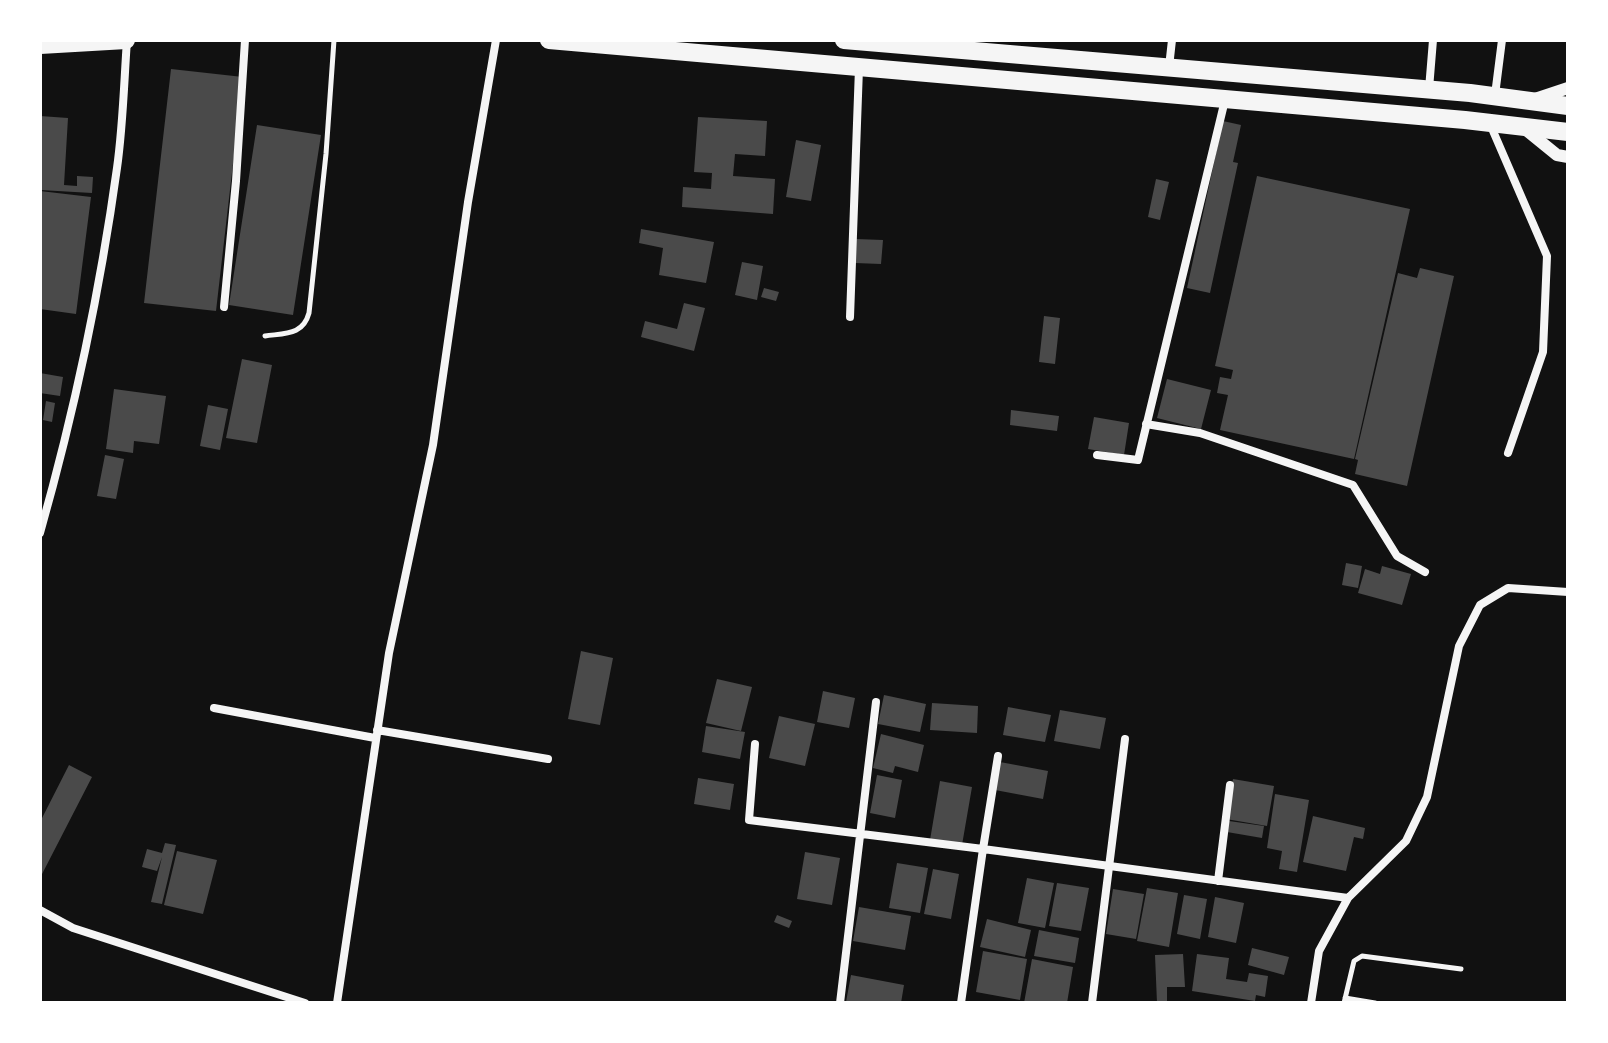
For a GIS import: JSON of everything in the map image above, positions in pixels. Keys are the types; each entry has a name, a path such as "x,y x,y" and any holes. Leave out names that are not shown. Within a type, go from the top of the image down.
{"highway":[{"path":"40,45 127,40"},
{"path":"549,40 1568,132"},
{"path":"844,40 1495,96 1568,106"}],"street":[{"path":"40,533 57,473 95,302 118,165 127,40"},
{"path":"224,307 245,40"},
{"path":"337,1003 389,653 433,445 468,202 496,40"},
{"path":"1169,67 1172,40"},
{"path":"1429,90 1433,40"},
{"path":"1495,96 1502,40"},
{"path":"850,317 859,67"},
{"path":"1532,100 1568,88"},
{"path":"1097,455 1138,460 1225,99"},
{"path":"1490,123 1547,256 1543,352 1508,453"},
{"path":"1522,126 1557,155 1568,157"},
{"path":"1146,424 1200,433 1353,485 1397,556 1425,572"},
{"path":"1311,1003 1319,951 1348,898 1406,841 1427,797 1459,646 1480,605 1508,588 1568,592"},
{"path":"840,1003 876,702"},
{"path":"214,708 548,759"},
{"path":"1092,1003 1125,739"},
{"path":"755,744 749,820 1348,898"},
{"path":"961,1003 998,756"},
{"path":"1218,881 1230,785"},
{"path":"40,910 73,928 305,1003"}],"lane":[{"path":"265,336 298,331 306,323 309,313 326,154 334,40"},
{"path":"1375,1003 1345,1000 1354,961 1362,956 1461,969"}],"building":[{"path":"171,69 243,77 216,311 144,303"},
{"path":"40,116 68,118 64,185 77,186 77,176 93,177 92,193 40,190"},
{"path":"698,117 767,121 765,156 735,154 733,176 775,179 773,214 682,207 683,187 711,189 712,173 694,172"},
{"path":"1223,121 1241,125 1233,162 1238,163 1210,293 1187,288"},
{"path":"257,125 321,135 293,315 229,305"},
{"path":"796,140 821,145 811,201 786,197"},
{"path":"1257,176 1410,209 1354,459 1220,430 1228,395 1217,393 1220,377 1231,379 1233,370 1215,366"},
{"path":"1156,179 1169,182 1160,220 1148,217"},
{"path":"40,191 91,197 76,314 40,309"},
{"path":"641,229 714,242 706,283 659,275 663,248 639,243"},
{"path":"856,239 883,240 881,264 855,263"},
{"path":"742,262 763,266 757,300 735,295"},
{"path":"1420,268 1454,276 1407,486 1355,474 1358,460 1355,459 1398,273 1417,278"},
{"path":"764,288 779,292 776,301 761,297"},
{"path":"684,303 705,308 694,351 641,337 645,321 677,329"},
{"path":"1044,316 1060,318 1055,364 1039,362"},
{"path":"242,359 272,365 257,443 226,438"},
{"path":"40,373 63,377 60,396 40,393"},
{"path":"1167,379 1211,390 1201,429 1157,418"},
{"path":"114,389 166,396 159,444 134,441 133,453 106,449"},
{"path":"46,401 55,403 52,422 43,420"},
{"path":"208,405 228,409 220,450 200,446"},
{"path":"1011,410 1059,416 1057,431 1010,425"},
{"path":"1094,417 1129,423 1124,455 1088,449"},
{"path":"105,455 124,459 116,499 97,496"},
{"path":"1346,563 1362,566 1358,588 1342,585"},
{"path":"1382,566 1411,574 1402,605 1358,593 1365,569 1380,574"},
{"path":"581,651 613,658 600,725 568,719"},
{"path":"717,679 752,687 741,731 706,723"},
{"path":"823,691 855,698 849,728 817,722"},
{"path":"884,695 926,704 920,732 878,724"},
{"path":"932,703 978,706 977,733 930,730"},
{"path":"1008,707 1051,715 1045,742 1003,735"},
{"path":"1060,710 1106,718 1100,749 1054,741"},
{"path":"779,716 815,724 805,766 769,758"},
{"path":"706,726 745,732 740,759 702,752"},
{"path":"881,734 924,745 918,772 895,766 893,773 873,768"},
{"path":"1000,762 1048,771 1043,799 995,790"},
{"path":"69,765 92,777 40,878 40,822"},
{"path":"877,775 902,780 895,818 870,813"},
{"path":"698,778 734,784 730,810 694,804"},
{"path":"1233,779 1274,786 1267,826 1226,819"},
{"path":"940,781 972,787 962,845 930,840"},
{"path":"1275,794 1309,800 1297,872 1279,869 1282,851 1267,848"},
{"path":"1313,816 1365,828 1363,839 1354,837 1346,871 1303,862"},
{"path":"1229,821 1264,826 1262,838 1227,832"},
{"path":"165,843 176,845 162,904 151,902 162,857 157,871 142,867 147,849 162,853"},
{"path":"177,851 217,860 203,914 164,905"},
{"path":"805,852 840,858 832,905 797,899"},
{"path":"897,863 928,868 920,913 889,908"},
{"path":"933,869 959,874 951,919 924,914"},
{"path":"1027,878 1054,883 1045,928 1018,923"},
{"path":"1057,883 1089,888 1081,931 1049,926"},
{"path":"1147,888 1178,893 1169,947 1137,941"},
{"path":"1113,889 1144,894 1136,939 1106,934"},
{"path":"1184,895 1207,899 1200,939 1177,934"},
{"path":"1215,897 1244,903 1236,943 1208,937"},
{"path":"859,907 911,916 905,950 853,941"},
{"path":"777,915 792,921 789,928 774,922"},
{"path":"987,919 1031,930 1025,957 980,947"},
{"path":"1039,930 1079,938 1075,963 1034,956"},
{"path":"1252,948 1289,957 1284,975 1248,965"},
{"path":"983,951 1027,959 1020,1000 976,992"},
{"path":"1183,954 1185,987 1167,987 1167,1003 1157,1003 1155,955"},
{"path":"1197,954 1229,958 1226,979 1247,982 1249,973 1268,976 1265,997 1256,995 1255,1001 1192,991"},
{"path":"1032,959 1073,967 1067,1003 1024,1003"},
{"path":"851,975 904,985 901,1003 846,1002"}]}
